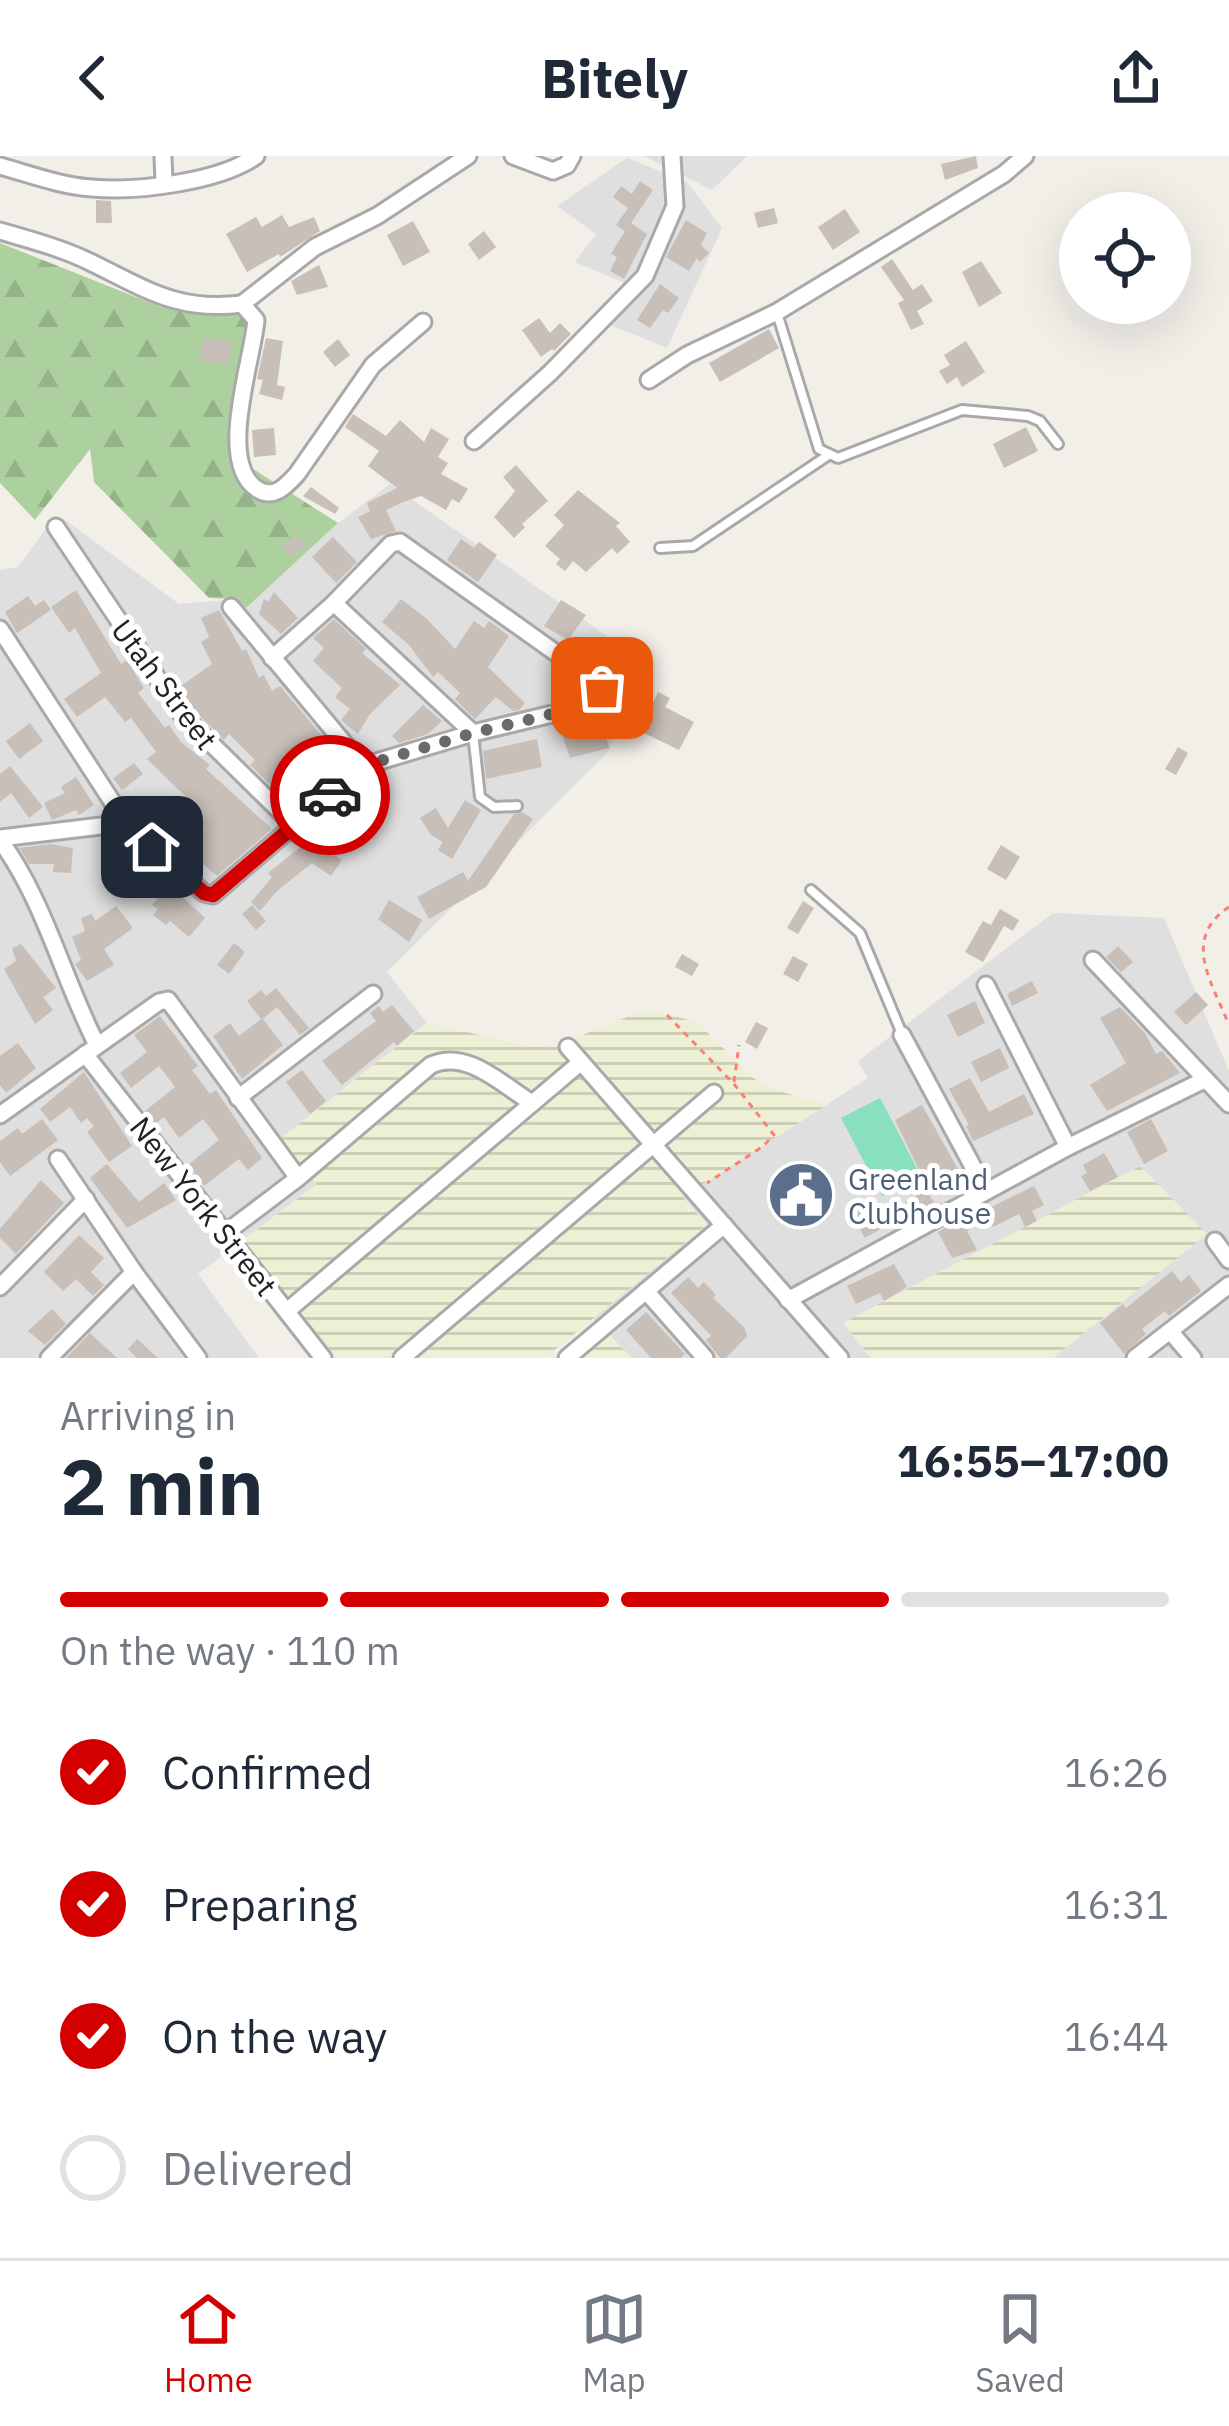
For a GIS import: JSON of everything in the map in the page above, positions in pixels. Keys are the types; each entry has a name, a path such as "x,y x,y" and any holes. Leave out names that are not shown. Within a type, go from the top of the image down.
{"street":[{"path":"163,156 164,183"},
{"path":"0,166 88,188 129,189 227,170 256,156"},
{"path":"0,231 86,259 181,304 242,304 315,247 377,216 468,156"},
{"path":"513,156 553,171 572,156"},
{"path":"474,440 550,373 645,276 675,206 672,156"},
{"path":"649,380 714,340 777,312 1004,174 1024,156"},
{"path":"242,304 256,320 242,379 238,454 247,479 269,493 285,488 298,474 373,365 423,322"},
{"name":"Utah Street","path":"56,527 182,716 294,825"},
{"path":"0,629 126,824 204,893 213,895 363,766 598,703 602,695 598,683 400,542 391,544 272,658"},
{"path":"334,603 473,733"},
{"path":"231,607 363,766"},
{"path":"0,839 126,824"},
{"name":"New York Street","path":"0,839 22,870 43,915 91,1049 224,1234 323,1358"},
{"path":"1093,960 1229,1104"},
{"path":"986,985 1068,1147"},
{"path":"238,1098 373,994"},
{"path":"0,1114 168,1000 298,1178"},
{"path":"902,1035 986,1191"},
{"path":"568,1047 840,1358"},
{"path":"224,1234 431,1065 446,1058 462,1059 532,1102"},
{"path":"287,1311 581,1062"},
{"path":"788,1300 1068,1147 1204,1080"},
{"path":"401,1358 714,1093"},
{"path":"58,1159 194,1352 175,1358"},
{"path":"0,1287 86,1198"},
{"path":"567,1358 587,1352 646,1291 724,1225"},
{"path":"1215,1241 1229,1260"},
{"path":"49,1358 134,1272"},
{"path":"1135,1358 1229,1285"},
{"path":"646,1291 706,1358"},
{"path":"1169,1331 1193,1358"}],"lane":[{"path":"777,312 819,449 827,456 838,458 962,410 1028,416 1040,421 1058,444"},
{"path":"660,548 693,546 827,456"},
{"path":"473,733 480,797 494,807 517,806"},
{"path":"812,890 860,932 902,1035"}],"path":[{"path":"1229,907 1208,922 1202,943 1229,1025"},
{"path":"667,1015 734,1084 774,1135 698,1191"},
{"path":"734,1084 739,1045"}],"shaded area":[{"path":"644,156 747,156 712,190"},
{"path":"627,158 687,182 722,228 667,348 610,325 627,284 575,262 596,234 557,206"},
{"path":"390,484 645,663 608,752 387,972 427,1023 280,1139 317,1184 198,1274 259,1358 0,1358 0,570 18,567 55,516 179,604 236,599 246,607 338,523"},
{"path":"1053,913 1164,918 1229,1071 1229,1358 1053,1358 1206,1234 1140,1166 844,1323 871,1358 632,1358 593,1318 707,1225 683,1197 868,1078 858,1061"}],"green space":[{"path":"0,243 161,307 247,312 228,453 338,523 246,608 236,599 209,598 94,482 90,449 35,520 0,483"},
{"path":"647,1009 697,1022 753,1078 778,1091 828,1104 683,1197 707,1225 545,1358 337,1358 242,1241 317,1184 280,1139 427,1023 529,1046 558,1045"},
{"path":"880,1098 920,1174 882,1196 841,1118"},
{"path":"1140,1166 1207,1234 1053,1358 871,1358 843,1323"},
{"path":"606,1332 632,1358 576,1358"}],"building":[{"path":"976,156 978,168 945,180 941,164"},
{"path":"640,181 653,190 631,223 647,234 624,279 610,271 617,257 611,254 625,231 616,225 628,208 613,197 621,186 632,194"},
{"path":"96,200 111,201 112,223 96,223"},
{"path":"774,208 778,223 758,228 754,213"},
{"path":"845,209 860,232 833,250 818,227"},
{"path":"282,215 289,227 314,217 320,231 247,272 226,234 256,217 262,227"},
{"path":"686,220 707,233 701,245 709,253 700,262 697,258 689,271 666,257"},
{"path":"413,221 430,252 403,266 387,235"},
{"path":"484,231 496,247 479,260 468,244"},
{"path":"892,259 913,290 922,284 933,301 917,311 924,324 911,330 898,303 904,300 881,267"},
{"path":"981,261 1002,293 979,307 962,272"},
{"path":"319,265 328,287 297,295 291,281"},
{"path":"660,284 679,298 650,328 637,320"},
{"path":"539,318 550,333 560,323 571,334 541,357 522,330"},
{"path":"769,329 779,348 720,382 709,363"},
{"path":"203,338 232,341 229,364 200,361"},
{"path":"266,338 283,341 277,385 285,387 282,400 259,394 263,380 257,379"},
{"path":"338,339 350,355 335,367 323,352"},
{"path":"966,341 985,372 962,387 957,377 947,384 939,371 950,365 944,355"},
{"path":"353,414 386,436 400,420 424,442 431,428 449,439 438,457 448,463 441,474 468,489 459,503 452,499 446,510 421,496 403,502 386,510 396,531 371,539 358,517 370,511 367,503 397,488 368,466 379,451 345,427"},
{"path":"1026,427 1038,451 1004,468 993,444"},
{"path":"274,428 276,455 254,457 252,430"},
{"path":"516,465 548,501 514,538 494,517 515,491 503,477"},
{"path":"311,487 339,508 335,514 303,496"},
{"path":"578,490 620,523 616,526 630,542 617,554 612,548 586,572 573,561 565,571 545,546 564,525 554,515"},
{"path":"299,535 306,548 289,557 282,545"},
{"path":"333,537 357,562 336,583 312,557"},
{"path":"461,539 474,548 479,542 497,555 478,582 447,560"},
{"path":"76,590 121,664 127,660 144,688 138,693 165,728 169,725 181,742 210,765 206,769 272,829 217,876 161,828 186,797 147,759 156,752 131,718 125,722 105,697 77,717 64,699 101,673 75,628 69,633 51,607"},
{"path":"274,592 298,618 281,634 259,614 264,599 268,602"},
{"path":"28,596 35,606 44,600 51,610 17,633 5,612"},
{"path":"401,599 455,649 474,621 484,628 489,621 509,636 488,667 525,703 519,710 513,711 496,697 475,719 455,699 460,693 438,672 433,677 409,645 382,622"},
{"path":"561,600 586,615 568,640 544,626"},
{"path":"219,610 259,678 264,675 272,691 280,686 339,756 333,762 338,769 295,809 250,765 255,760 229,734 224,740 178,688 212,664 201,642 209,637 201,618"},
{"path":"334,619 366,649 362,653 400,685 370,714 358,734 341,720 350,709 335,697 342,688 313,661 324,648 313,638"},
{"path":"658,692 670,698 665,707 694,722 679,750 640,731"},
{"path":"423,705 442,721 428,734 399,743 392,736"},
{"path":"602,721 609,748 570,758 562,734"},
{"path":"30,723 43,741 19,759 6,741"},
{"path":"537,739 542,767 486,779 483,751"},
{"path":"1178,747 1188,753 1176,775 1165,769"},
{"path":"134,763 143,774 122,790 113,778"},
{"path":"10,766 43,807 29,818 11,793 0,802 0,774"},
{"path":"76,777 94,805 79,815 76,810 52,820 44,803 65,793 61,787"},
{"path":"465,800 481,810 452,859 438,850 443,842 431,835 420,818 436,808 448,828"},
{"path":"522,812 533,819 486,887 429,919 417,897 463,872 468,881 514,814"},
{"path":"317,834 327,850 342,860 331,876 312,863 260,911 251,902 272,877 268,873"},
{"path":"50,844 73,848 71,873 53,872 54,864 29,864 19,848"},
{"path":"1001,845 1020,857 1006,880 987,869"},
{"path":"115,856 143,858 141,887 113,886"},
{"path":"169,885 205,918 189,937 170,921 166,925 153,915 158,909 152,905"},
{"path":"389,900 422,920 409,942 378,919"},
{"path":"803,901 814,908 798,934 787,928"},
{"path":"252,905 266,921 256,930 242,914"},
{"path":"116,906 133,928 104,949 114,965 87,981 75,964 81,960 72,937 85,931 81,918 92,914 95,921"},
{"path":"1000,909 1019,920 1013,931 1004,926 983,962 965,952 983,921 991,925"},
{"path":"234,943 245,952 229,974 217,965"},
{"path":"21,944 56,988 43,997 53,1010 35,1024 4,969 16,961 12,948"},
{"path":"1118,946 1133,962 1121,972 1106,957"},
{"path":"682,954 699,964 692,976 675,967"},
{"path":"793,956 808,964 798,982 783,974"},
{"path":"1032,981 1038,993 1012,1006 1007,994"},
{"path":"276,988 309,1028 300,1035 277,1007 263,1019 283,1045 242,1079 213,1036 230,1023 239,1036 261,1019 247,1001 261,990 266,996"},
{"path":"1196,992 1208,1005 1186,1025 1174,1012"},
{"path":"975,1001 985,1023 958,1037 947,1015"},
{"path":"392,1005 414,1031 342,1085 322,1061 376,1021 370,1013"},
{"path":"1120,1007 1145,1033 1156,1054 1162,1051 1180,1073 1107,1111 1090,1085 1126,1063 1100,1018"},
{"path":"160,1016 198,1066 192,1070 210,1094 216,1090 262,1158 248,1170 239,1159 204,1186 188,1165 219,1140 203,1119 179,1138 164,1117 155,1124 145,1111 175,1087 159,1066 131,1088 120,1073 147,1052 134,1035"},
{"path":"756,1022 768,1028 757,1049 745,1042"},
{"path":"18,1043 36,1068 6,1093 0,1085 0,1056"},
{"path":"1000,1048 1009,1068 981,1082 971,1062"},
{"path":"302,1070 326,1101 310,1114 286,1082"},
{"path":"84,1072 132,1146 109,1162 87,1132 94,1126 87,1118 81,1123 70,1107 50,1122 40,1109"},
{"path":"970,1078 989,1112 1024,1094 1034,1114 973,1141 949,1089"},
{"path":"922,1105 958,1169 918,1191 912,1179 921,1174 895,1120"},
{"path":"42,1119 58,1140 10,1176 0,1162 0,1141 18,1128 22,1134"},
{"path":"1151,1119 1168,1151 1144,1164 1127,1132"},
{"path":"1104,1153 1118,1177 1090,1191 1081,1176 1087,1173 1083,1165"},
{"path":"107,1164 139,1202 164,1183 176,1200 127,1228 90,1178"},
{"path":"41,1180 64,1203 16,1254 0,1238 0,1229"},
{"path":"1034,1186 1044,1205 1032,1211 1037,1221 1025,1227 1019,1214 993,1227 985,1210"},
{"path":"926,1190 935,1204 913,1217 905,1202"},
{"path":"873,1202 886,1226 865,1238 851,1214"},
{"path":"968,1215 975,1226 967,1231 977,1250 952,1258 938,1232"},
{"path":"79,1235 104,1258 91,1272 104,1285 93,1296 76,1279 63,1291 44,1272"},
{"path":"894,1264 907,1287 884,1301 880,1293 856,1304 847,1286"},
{"path":"1172,1271 1181,1282 1189,1275 1201,1291 1169,1316 1165,1311 1142,1329 1146,1334 1124,1354 1100,1323"},
{"path":"688,1277 698,1288 704,1282 716,1295 713,1298 744,1327 747,1336 726,1358 720,1358 706,1340 711,1336 671,1293"},
{"path":"52,1309 66,1324 45,1345 28,1331"},
{"path":"646,1312 685,1354 681,1358 651,1358 626,1330"},
{"path":"90,1333 117,1358 66,1358"},
{"path":"137,1339 158,1358 137,1358 128,1349"}],"way so far":[{"path":"330,795 363,766 598,703 602,688"}],"place":[{"name":"Greenland Clubhouse","path":"801,1195"}],"route":[{"path":"152,847 204,893 213,895 330,795"}]}
